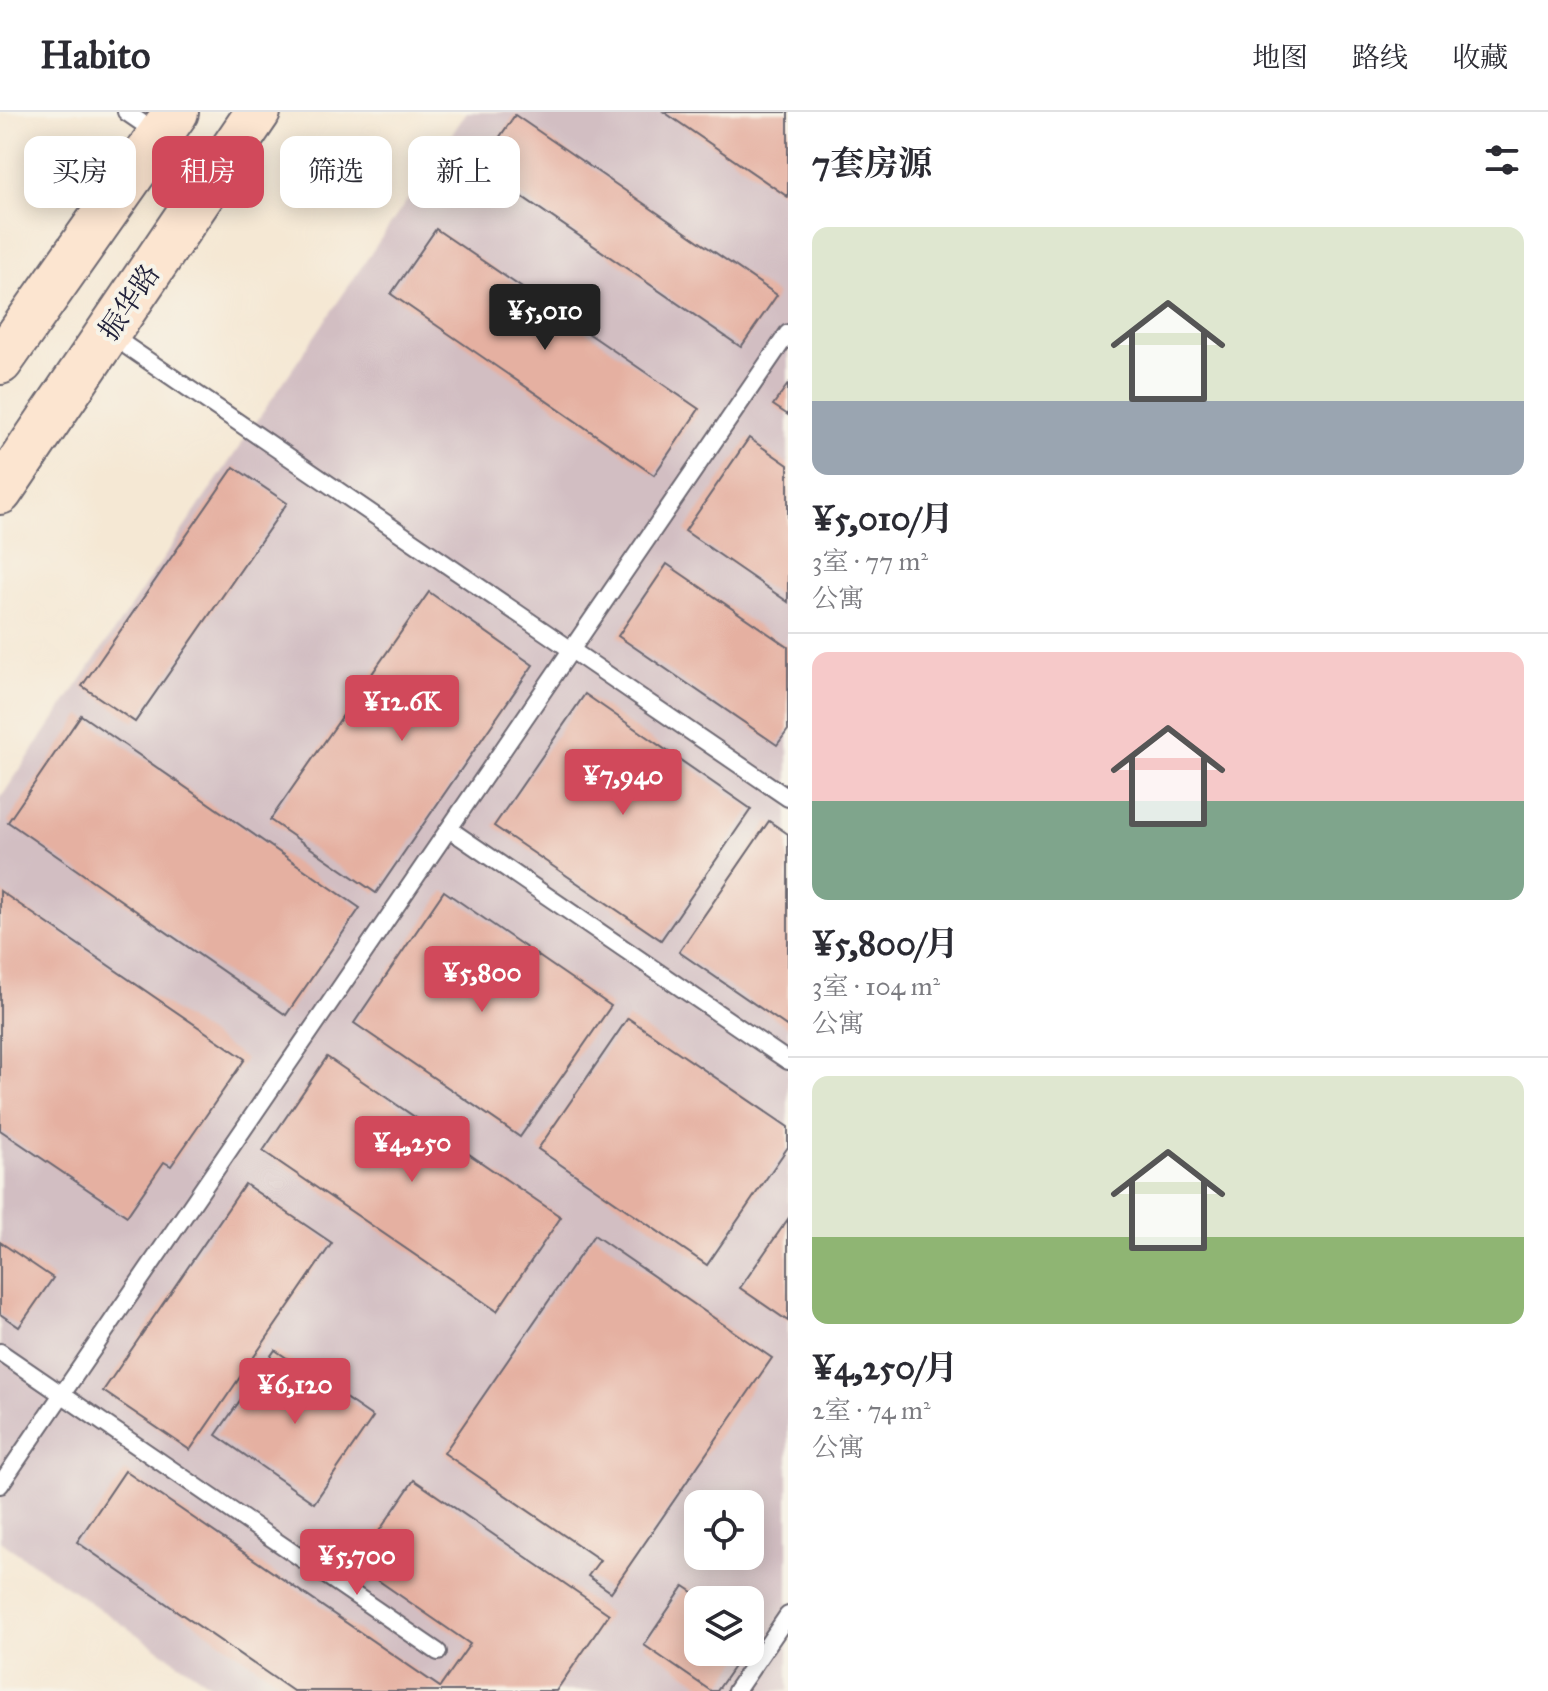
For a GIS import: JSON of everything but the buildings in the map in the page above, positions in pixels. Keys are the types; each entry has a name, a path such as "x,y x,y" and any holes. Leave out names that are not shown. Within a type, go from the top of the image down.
{"main road":[{"name":"振华路","path":"0,492 258,112"},
{"path":"0,362 154,120"}],"lane":[{"path":"108,333 788,798"},
{"path":"0,1485 788,333"},
{"path":"449,829 788,1061"},
{"path":"0,1352 438,1652"},
{"path":"736,1691 788,1615"}],"shaded area":[{"path":"467,112 788,112 788,1691 220,1691 0,1541 0,799 408,199 408,208 520,208 520,136 451,136"}]}
